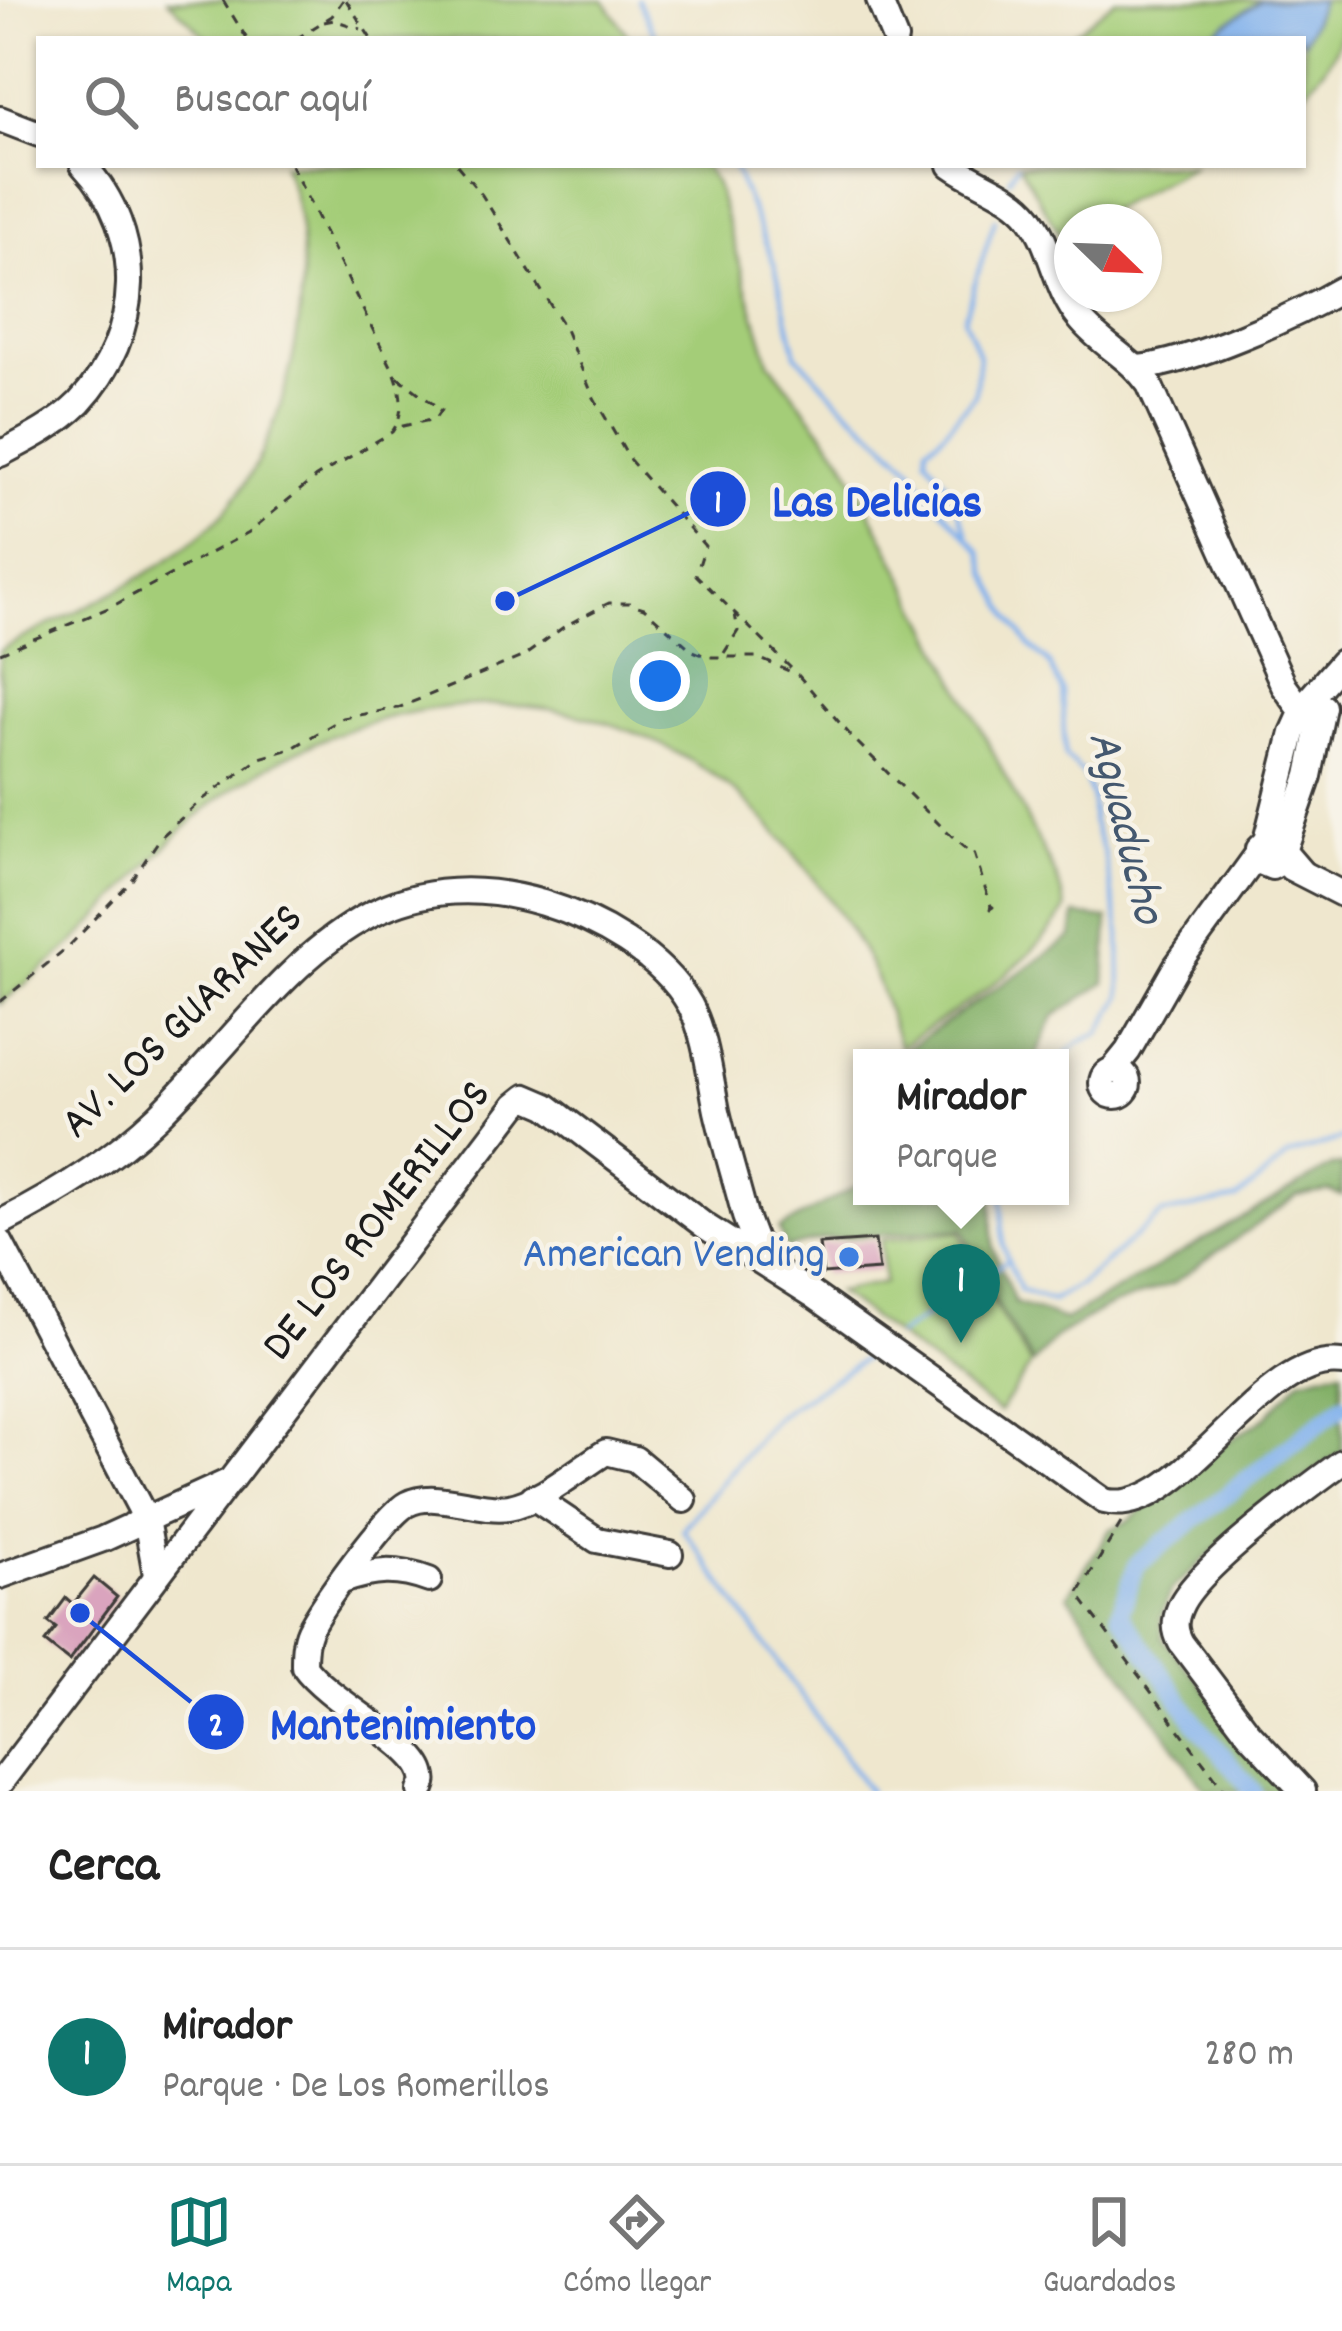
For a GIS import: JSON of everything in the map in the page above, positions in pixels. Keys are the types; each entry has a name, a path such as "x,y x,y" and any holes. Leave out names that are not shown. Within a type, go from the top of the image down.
{"street":[{"path":"879,0 894,36"},
{"path":"0,119 36,133"},
{"path":"0,454 77,405 117,344 127,308 125,232 85,168"},
{"path":"956,168 1031,218 1072,309 1109,349 1138,368 1162,410 1284,686 1311,715"},
{"path":"1138,368 1180,358 1269,324 1342,289"},
{"path":"1311,715 1342,662"},
{"path":"1119,1075 1177,965 1271,860 1293,733 1342,678"},
{"path":"1271,860 1342,894"},
{"name":"AV. LOS GUARANES","path":"0,1223 79,1180 129,1141 187,1087 297,968 346,927 405,899 467,889 526,898 579,918 645,956 680,991 698,1025 745,1216 754,1240 774,1268"},
{"name":"DE LOS ROMERILLOS","path":"0,1576 146,1519 230,1480 526,1097 547,1106 705,1226 774,1268 1076,1483 1124,1503"},
{"path":"0,1243 146,1519 156,1575"},
{"path":"1124,1503 1150,1494 1221,1436 1267,1407 1296,1376 1320,1363 1342,1363"},
{"path":"421,1791 423,1769 316,1684 304,1666 309,1630 342,1581 405,1505 421,1501 508,1507 606,1452 635,1460 684,1500"},
{"path":"1303,1791 1249,1732 1181,1643 1174,1627 1190,1589 1342,1462"},
{"path":"0,1783 230,1480"},
{"path":"533,1497 597,1540 670,1554"},
{"path":"342,1581 370,1571 398,1569 429,1580"}],"path":[{"path":"223,0 247,36"},
{"path":"301,36 345,0 368,36"},
{"path":"322,22 334,20 364,30"},
{"path":"292,168 394,374 400,412 392,432"},
{"path":"460,168 482,195 564,328 593,396 630,460 705,546 696,575 798,675 851,736 967,850 976,853 973,860 991,906"},
{"path":"0,653 111,607 249,532 316,477 392,432 412,421 435,419 441,410 394,374"},
{"path":"0,1003 69,946 132,880 160,837 260,758 291,748 343,718 398,708 524,656 565,626 609,603 644,608 693,651 708,657 757,657 798,675"},
{"path":"720,656 738,631 731,607"},
{"path":"1124,1503 1078,1594 1225,1791"}],"green space":[{"path":"168,0 604,0 628,36 205,36"},
{"path":"1115,0 1342,0 1338,42 1306,90 1306,36 1071,36"},
{"path":"284,168 706,168 716,185 769,362 843,458 1057,878 1066,909 1032,951 990,986 900,1047 876,978 847,926 805,867 734,791 655,742 596,720 536,708 476,705 415,712 356,727 297,751 241,783 194,819 91,926 0,1004 0,650 163,563 212,525 239,492 281,404 294,354 302,252 296,206"},
{"path":"1021,168 1188,168 1121,204 1054,204 1054,224"},
{"path":"1075,915 1108,919 1105,983 1054,1016 1039,1049 906,1049 1072,937"},
{"path":"1342,1165 1342,1196 1330,1191 1297,1196 1172,1284 1105,1308 1056,1337 1033,1363 983,1281 963,1229 823,1239 786,1248 779,1229 853,1188 853,1205 992,1205 993,1248 1015,1303 1065,1320 1332,1166"},
{"path":"960,1232 978,1279 1031,1365 999,1412 837,1292 884,1283 881,1240"},
{"path":"1342,1369 1342,1451 1234,1532 1171,1590 1161,1617 1163,1639 1290,1791 1206,1791 1068,1595 1110,1530 1266,1417 1300,1379"}],"water":[{"path":"1261,0 1322,0 1306,37 1207,36"}],"building":[{"name":"American Vending","path":"875,1240 879,1270 823,1274 819,1244"},
{"path":"94,1578 117,1597 69,1661 45,1642 56,1628 48,1622 66,1598 73,1604"}],"waterway":[{"name":"Aguaducho","path":"638,0 656,36"},
{"name":"Aguaducho","path":"734,168 775,266 796,354 911,467 981,552 1011,619 1049,663 1062,691 1065,756 1083,773 1092,798 1092,821 1104,853 1120,934 1121,997 1100,1033 1069,1051"},
{"path":"1009,179 1015,168"},
{"name":"Aguaducho","path":"968,534 950,488 926,457 927,446 975,395 979,355 964,318 995,219"},
{"path":"898,1335 1008,1260 1020,1290 1052,1301 1081,1284 1161,1214 1237,1199 1289,1155 1342,1139"},
{"name":"Aguaducho","path":"1002,1205 1008,1260"},
{"path":"869,1791 683,1529 776,1417 874,1352"},
{"path":"1253,1791 1196,1723 1120,1613 1137,1564 1342,1406"}],"place":[{"name":"Las Delicias","path":"505,601"},
{"name":"American Vending","path":"849,1257"},
{"name":"Mirador","path":"961,1343"},
{"name":"Mantenimiento","path":"80,1613"}]}
